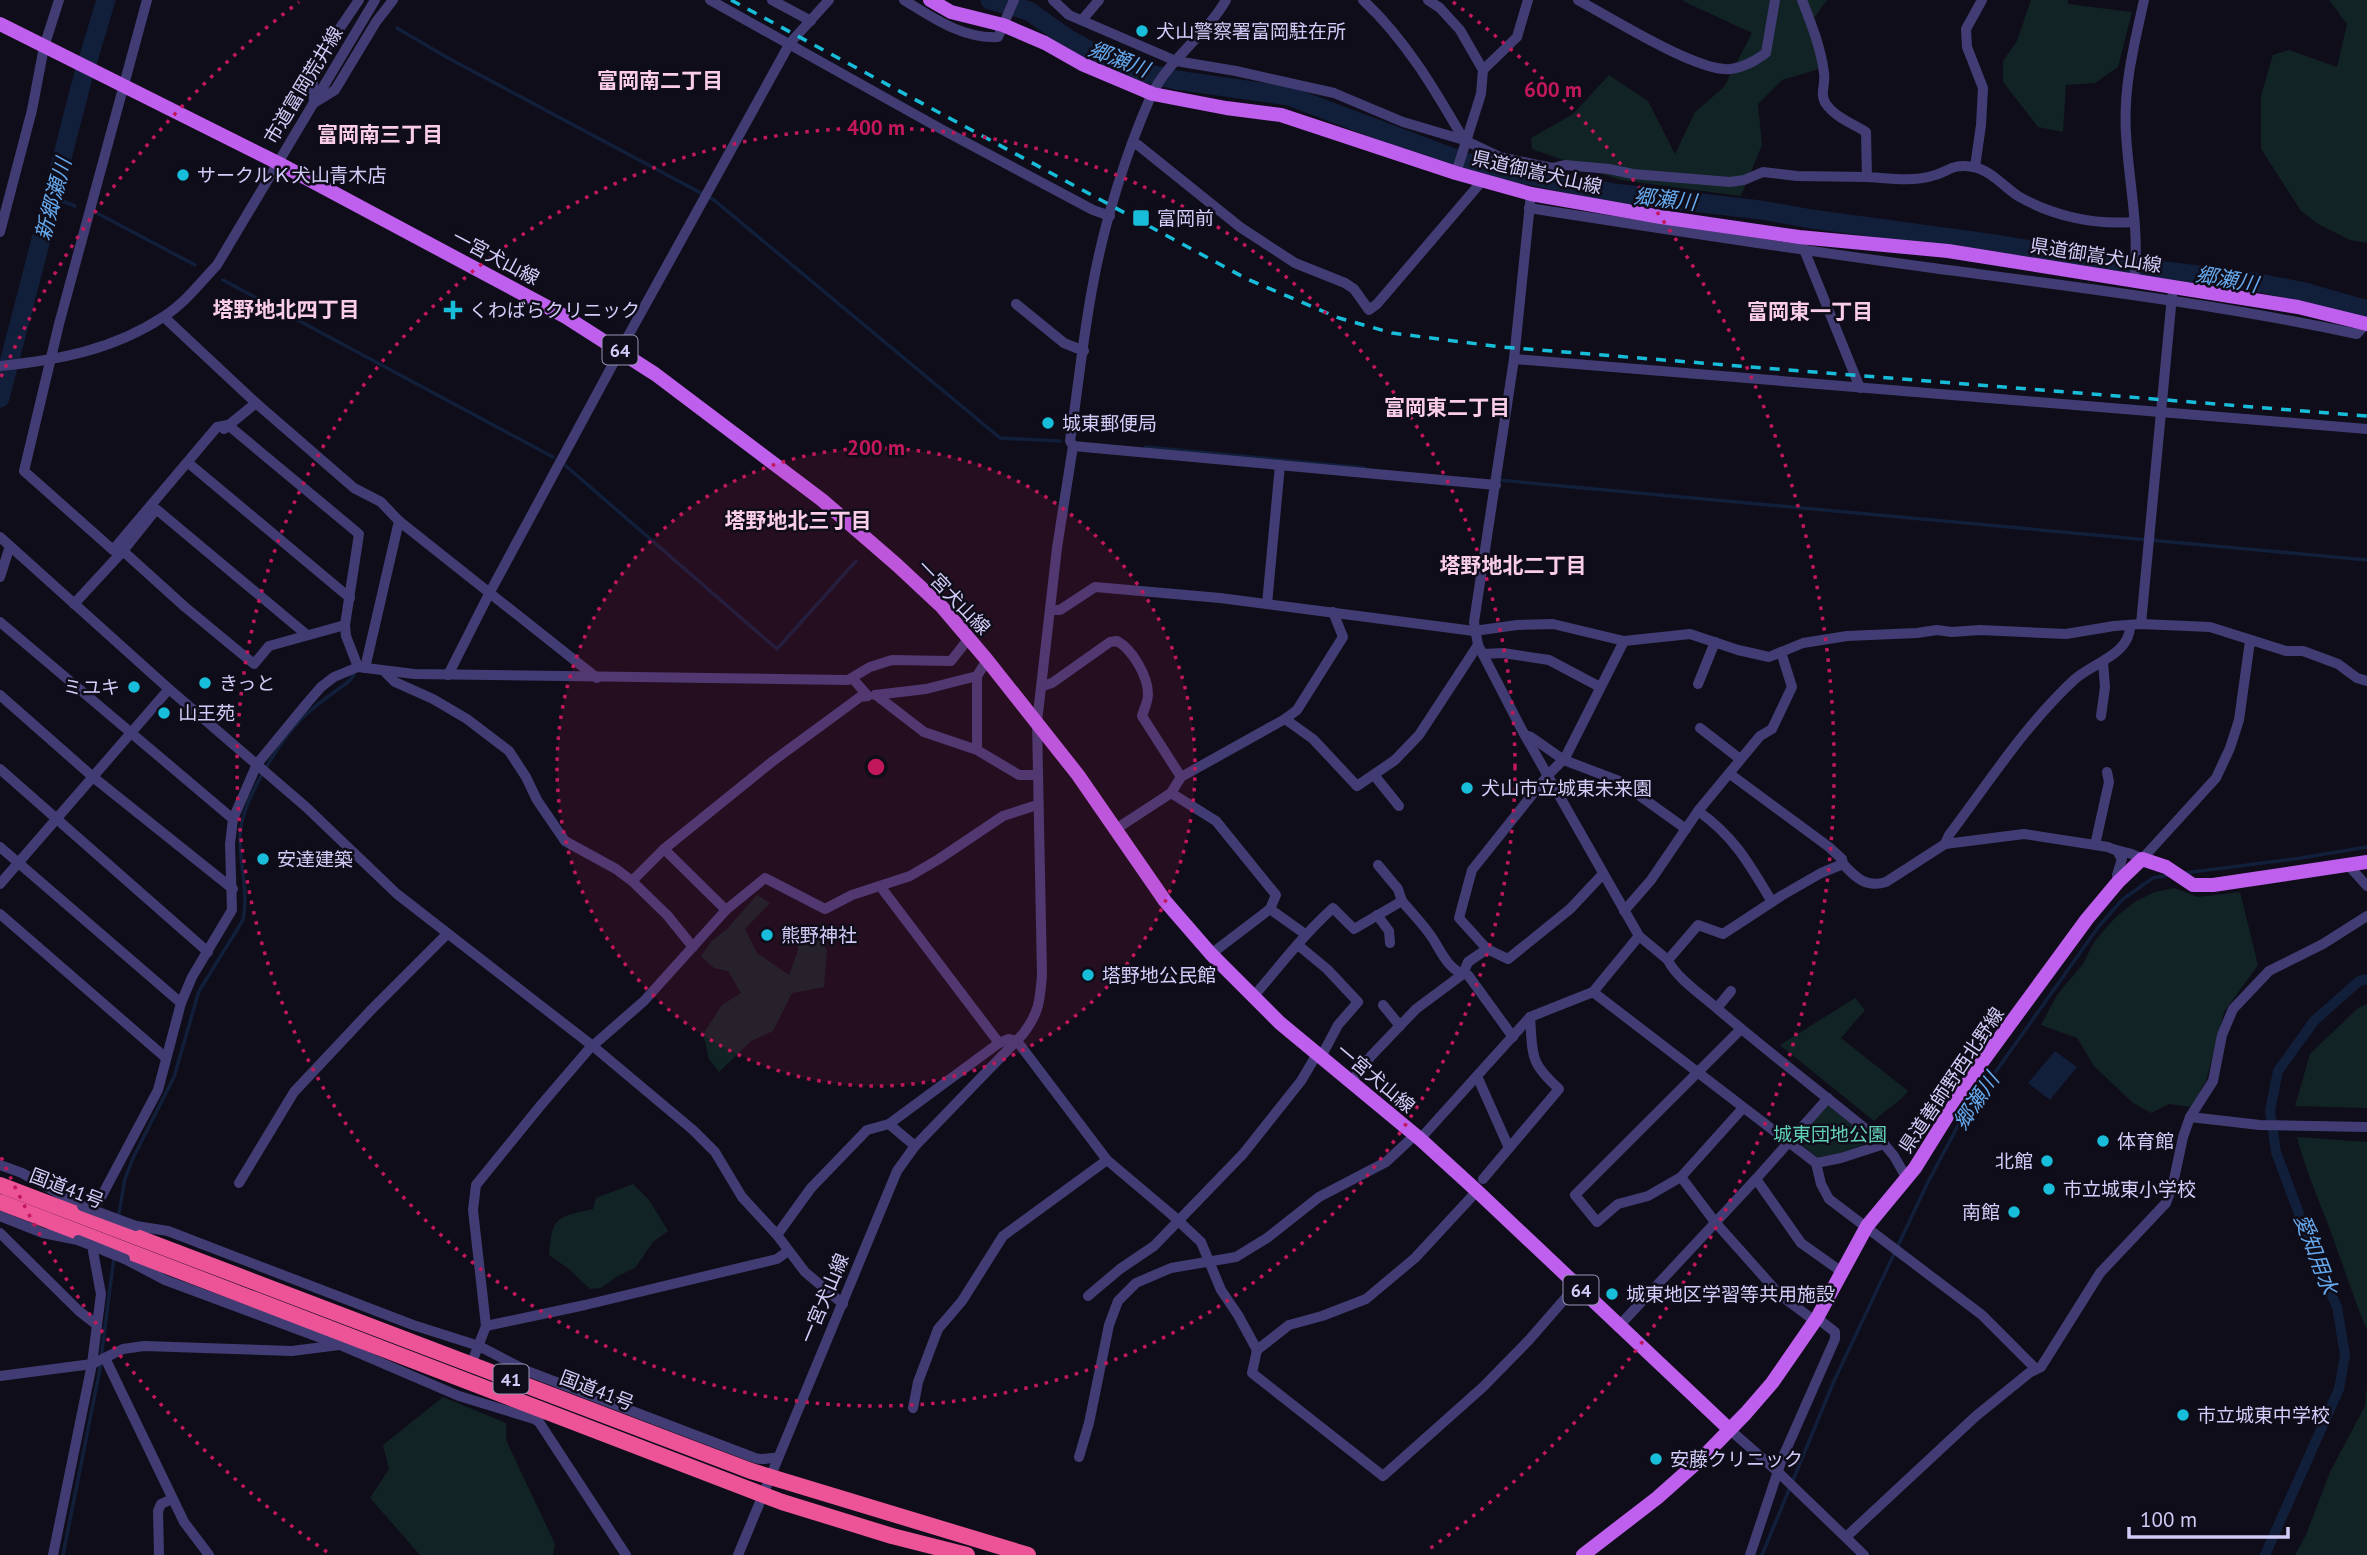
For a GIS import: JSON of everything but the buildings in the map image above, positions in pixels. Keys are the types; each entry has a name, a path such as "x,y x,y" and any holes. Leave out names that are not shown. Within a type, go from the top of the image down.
{"highway":[{"name":"国道41号","path":"0,1185 769,1478 1028,1555"},
{"name":"国道41号","path":"0,1202 782,1502 892,1536 967,1555"},
{"path":"892,1536 936,1555"}],"main road":[{"name":"県道御嵩犬山線","path":"930,0 951,12 1003,25 1045,43 1082,64 1153,94 1281,116 1456,170 1530,201 1661,217 1802,244 1948,251 2134,277 2172,293 2298,307 2366,324"},
{"name":"一宮犬山線","path":"0,24 278,163 566,317 621,351 822,500 942,607 988,660 1037,722 1166,901 1211,954 1253,997 1319,1055 1417,1137 1480,1185 1576,1286 1729,1429"},
{"path":"2142,859 2166,867 2193,885 2213,885 2367,862"},
{"name":"県道善師野西北野線","path":"1583,1555 1657,1498 1702,1458 1772,1383 1816,1319 1867,1226 1915,1168 1974,1073 2087,919 2118,882 2142,859"}],"street":[{"path":"0,232 59,0"},
{"path":"147,0 59,324 24,471 113,550 217,426 228,425 359,534 345,625 346,636 361,668"},
{"path":"359,0 312,69 314,103 335,90 376,22 393,0"},
{"name":"市道富岡荒井線","path":"0,366 51,360 94,350 164,317 189,295 217,265 374,0"},
{"path":"710,0 941,129 1110,216"},
{"path":"772,0 811,21"},
{"path":"448,675 490,592 790,43 829,0"},
{"path":"904,0 961,32 988,38 998,37 1014,0"},
{"path":"1053,0 1069,15 1176,61 1335,93 1403,122 1464,140 1500,157 1552,168 1566,165 1730,182 1744,180 1763,172 1810,177 1932,176 1952,166 1975,167 2042,208 2112,224 2133,222"},
{"path":"1082,20 1099,0"},
{"path":"1037,722 1057,548 1073,446 1070,441 1093,283 1110,216 1133,144 1153,94 1176,61 1213,22 1226,0"},
{"path":"1363,0 1381,17 1425,74 1464,140"},
{"path":"1428,0 1451,18 1483,70"},
{"path":"1456,170 1480,94 1483,70 1517,37 1528,0"},
{"path":"1578,0 1639,35 1704,64 1730,69 1750,64 1766,53 1775,0"},
{"path":"1802,0 1811,21 1825,75 1822,97 1837,115 1866,132 1867,177"},
{"path":"1975,167 1983,88 1967,47 1966,29 1982,0"},
{"path":"2134,277 2137,254 2126,132 2126,85 2144,0"},
{"path":"1133,144 1138,145 1241,227 1296,263 1345,282 1370,310 1483,180"},
{"path":"1530,201 1514,359 1474,631 1480,650 1602,874 1639,936 1741,1029 1884,1144 1906,1177"},
{"path":"1860,388 1802,244 2172,293 2150,539 2136,625 2118,649 2103,662 2077,677 2034,722 1945,844"},
{"path":"1016,304 1063,343 1084,351"},
{"path":"164,317 256,403 354,488 381,502 399,520 597,678"},
{"path":"1514,359 2367,429"},
{"path":"74,604 123,551 228,425 256,403"},
{"path":"1073,446 1280,466 1497,480"},
{"path":"192,466 350,598"},
{"path":"1267,604 1280,466"},
{"path":"156,509 306,635"},
{"path":"361,668 399,520"},
{"path":"0,537 169,689 306,807 397,894 594,1047 693,1129 715,1152 742,1197 777,1235 805,1272 843,1304"},
{"path":"0,577 10,546"},
{"path":"123,551 254,664 269,646 345,625"},
{"path":"1050,610 1060,610 1095,587 1267,604 1474,631 1517,625 1553,624 1624,641 1690,635 1769,657 1803,643 1887,633 1980,630 2066,634 2136,625 2210,627 2286,651 2303,651 2338,664 2357,678 2367,681"},
{"path":"1116,829 1171,793 1181,778 1297,710 1343,637 1333,612"},
{"path":"0,622 233,819"},
{"path":"99,1201 158,1090 181,1003 192,977 232,910 230,844 233,819 257,764 321,687 334,677 361,668 448,675 830,681 853,679 870,667 892,660 951,662 969,638"},
{"path":"1043,686 1052,683 1110,642 1117,640 1128,649 1146,682 1148,694 1142,716 1181,778"},
{"path":"1602,874 1570,909 1508,959 1487,949 1459,918 1472,870 1548,775 1564,760 1624,641"},
{"path":"1730,774 1829,847 1860,881 1876,885 1886,882 1945,844 2024,834 2108,847 2133,853 2142,859 2216,778 2239,720 2250,641"},
{"path":"1698,684 1715,642"},
{"path":"1480,650 1549,660 1600,687"},
{"path":"1285,719 1313,740 1357,786 1395,760 1419,734 1480,650"},
{"path":"1625,911 1651,880 1698,811 1760,736 1772,729 1791,687 1782,652"},
{"path":"976,750 976,676 988,660"},
{"path":"2101,716 2105,687 2103,662"},
{"path":"385,671 395,681 467,719 509,751 537,800 565,841 616,869 632,881 667,915 693,947"},
{"path":"632,881 664,849 798,740 860,697 926,689 976,676"},
{"path":"853,679 924,732 976,750 1019,775 1037,775"},
{"path":"0,884 169,689"},
{"path":"0,695 93,777 233,890"},
{"name":"一宮犬山線","path":"738,1555 843,1304 886,1192 897,1171 915,1146 1017,1041 1034,1019 1040,1005 1042,975 1037,722"},
{"path":"1700,728 1740,760"},
{"path":"1525,735 1564,760 1619,781 1686,829"},
{"path":"0,769 208,952"},
{"path":"2095,845 2109,782 2107,772"},
{"path":"1374,775 1399,806"},
{"path":"1171,793 1216,821 1276,895 1270,909 1211,954"},
{"path":"474,1357 486,1326 473,1210 476,1185 589,1049 644,1001 726,910 765,878 825,909 852,895 910,876 953,851 1003,816 1037,806"},
{"path":"1698,811 1718,825 1740,849 1772,902"},
{"path":"0,847 181,1003"},
{"path":"664,849 726,910"},
{"path":"2117,851 2122,859 2117,875 2118,882"},
{"path":"1668,960 1698,925 1723,934 1821,873 1843,864"},
{"path":"1378,865 1398,889 1402,901 1431,935 1445,960 1468,975 1513,1037"},
{"path":"2348,865 2367,886"},
{"path":"880,886 999,1043"},
{"path":"1253,997 1305,934 1333,908 1353,929 1402,901"},
{"path":"1270,909 1305,934"},
{"path":"0,914 166,1058"},
{"path":"1377,915 1389,931 1390,943"},
{"path":"1846,1537 1976,1416 2040,1367 2100,1273 2166,1203 2174,1184 2183,1137 2190,1117 2213,1081 2222,1035 2233,1009 2269,971 2323,944 2367,916"},
{"path":"239,1183 294,1093 447,934"},
{"path":"1079,1457 1089,1423 1109,1325 1118,1301 1136,1283 1171,1268 1236,1257 1267,1238 1319,1197 1386,1162 1417,1137 1530,1017 1593,992 1639,936"},
{"path":"1088,1296 1120,1269 1154,1246 1243,1154 1301,1081 1338,1025 1358,1002 1327,969 1298,945"},
{"path":"1351,1082 1371,1056 1416,1009 1463,974 1468,962 1487,949"},
{"path":"1717,1008 1731,991"},
{"path":"1593,992 1816,1163 1821,1184 1829,1199 1982,1315 2036,1369"},
{"path":"1383,1005 1401,1026"},
{"path":"1530,1017 1533,1059 1539,1071 1559,1089 1480,1185 1415,1258 1366,1299 1289,1325 1257,1350 1252,1373 1383,1476 1483,1387 1576,1286"},
{"path":"1741,1029 1575,1195 1597,1223 1618,1204 1648,1196 1681,1177 1743,1108"},
{"path":"777,1235 811,1188 867,1130 889,1124 999,1043 1017,1041 1107,1160 1201,1242 1221,1290 1257,1350"},
{"path":"1477,1076 1509,1148"},
{"path":"1618,1326 1828,1098"},
{"path":"2190,1117 2260,1125 2367,1127"},
{"path":"889,1124 915,1146"},
{"path":"1816,1163 1884,1144"},
{"path":"913,1408 918,1382 938,1329 962,1301 1003,1236 1107,1160"},
{"path":"0,1165 22,1173 82,1206 136,1226 169,1231 414,1325 479,1346 527,1371 755,1458 764,1461 771,1457 777,1458"},
{"path":"1681,1177 1715,1222 1780,1295 1835,1332 1835,1339 1778,1472 1750,1555"},
{"path":"1756,1179 1801,1243 1842,1272"},
{"path":"0,1216 43,1233 78,1240 125,1259 165,1280 534,1419 539,1422 626,1555"},
{"path":"0,1233 79,1311 97,1325"},
{"path":"53,1555 92,1364 101,1294 93,1251"},
{"path":"486,1326 778,1259 788,1251"},
{"path":"0,1376 92,1364 123,1349 144,1346 292,1351 340,1345"},
{"path":"105,1358 184,1522 209,1555"},
{"path":"1729,1429 1797,1489 1864,1555"},
{"path":"159,1555 158,1511 160,1504 172,1499"}],"green space":[{"path":"1684,0 1827,0 1814,18 1826,67 1782,80 1758,104 1762,145 1741,196 1620,180 1532,149 1531,138 1573,114 1609,75 1648,101 1675,154 1695,112 1724,87 1752,33"},
{"path":"2031,0 2068,0 2068,4 2132,12 2118,67 2095,83 2066,85 2063,132 2038,127 2003,82 2003,61 2017,41"},
{"path":"2329,0 2367,0 2367,243 2350,240 2318,224 2301,211 2261,149 2261,96 2273,55 2289,50 2337,67 2347,24"},
{"path":"2174,888 2198,897 2240,892 2258,965 2224,1012 2206,1081 2191,1107 2169,1104 2151,1113 2133,1103 2094,1066 2077,1038 2041,1025 2057,995 2083,964 2094,942 2116,917 2136,901 2155,892"},
{"path":"757,895 770,903 745,929 757,953 789,975 798,950 797,932 811,927 827,950 824,987 792,993 773,1031 751,1041 719,1072 709,1059 703,1034 722,1005 741,993 728,971 714,968 701,956"},
{"path":"1855,998 1865,1010 1841,1038 1908,1091 1874,1121 1780,1045"},
{"path":"2367,1004 2367,1108 2295,1106 2310,1054 2358,1008"},
{"name":"城東団地公園","path":"1828,1104 1872,1141 1841,1153 1817,1157 1796,1140"},
{"path":"2297,1137 2367,1142 2367,1330 2308,1172"},
{"path":"633,1184 649,1200 668,1231 653,1242 635,1268 601,1288 590,1289 549,1255 554,1226 564,1217 593,1209 596,1198"},
{"path":"2367,1383 2367,1555 2295,1555 2306,1535 2330,1472 2365,1406"},
{"path":"443,1397 506,1423 506,1440 555,1544 553,1555 420,1555 370,1498 389,1469 383,1445"}],"water":[{"path":"2055,1051 2077,1067 2050,1100 2028,1083"}],"waterway":[{"name":"新郷瀬川","path":"0,398 84,73 106,0"},
{"name":"郷瀬川","path":"990,0 1029,11 1067,38 1111,62 1137,71 1176,80 1289,96 1464,162 1614,193 1761,210 2002,245 2131,267 2249,281 2305,292 2367,310"},
{"path":"397,28 714,200 1000,438 1060,441"},
{"path":"54,195 75,206"},
{"path":"97,213 195,265"},
{"path":"223,280 553,457"},
{"path":"1146,447 1365,468"},
{"path":"566,466 777,649 856,561"},
{"path":"1498,480 2367,560"},
{"path":"118,1218 125,1179 174,1077 199,991 243,920 245,899 240,835 248,804 266,768 299,721 354,675"},
{"name":"郷瀬川","path":"2184,873 2367,847"},
{"name":"郷瀬川","path":"1762,1555 1834,1381 1928,1182 1960,1122 2099,926 2123,899 2153,878 2169,875"},
{"name":"愛知用水","path":"2265,1555 2339,1389 2345,1355 2337,1307 2320,1270 2276,1152 2270,1111 2278,1071 2314,1021 2359,981 2367,979"},
{"path":"63,1555 99,1374 114,1257"}],"railway":[{"path":"731,0 1247,279 1339,318 1392,333 1501,347 2367,416"}],"place":[{"name":"犬山警察署富岡駐在所","path":"1142,31"},
{"name":"サークルＫ犬山青木店","path":"183,175"},
{"name":"富岡前","path":"1141,218"},
{"name":"くわばらクリニック","path":"453,310"},
{"name":"城東郵便局","path":"1048,423"},
{"name":"きっと","path":"205,683"},
{"name":"ミユキ","path":"134,687"},
{"name":"山王苑","path":"164,713"},
{"name":"犬山市立城東未来園","path":"1467,788"},
{"name":"安達建築","path":"263,859"},
{"name":"熊野神社","path":"767,935"},
{"name":"塔野地公民館","path":"1088,975"},
{"name":"体育館","path":"2103,1141"},
{"name":"北館","path":"2047,1161"},
{"name":"市立城東小学校","path":"2049,1189"},
{"name":"南館","path":"2014,1212"},
{"name":"城東地区学習等共用施設","path":"1612,1294"},
{"name":"市立城東中学校","path":"2183,1415"},
{"name":"安藤クリニック","path":"1656,1459"}],"district":[{"name":"富岡南二丁目","path":"660,80"},
{"name":"富岡南三丁目","path":"380,134"},
{"name":"塔野地北四丁目","path":"286,309"},
{"name":"富岡東一丁目","path":"1810,311"},
{"name":"富岡東二丁目","path":"1447,407"},
{"name":"塔野地北三丁目","path":"798,520"},
{"name":"塔野地北二丁目","path":"1513,565"}]}
